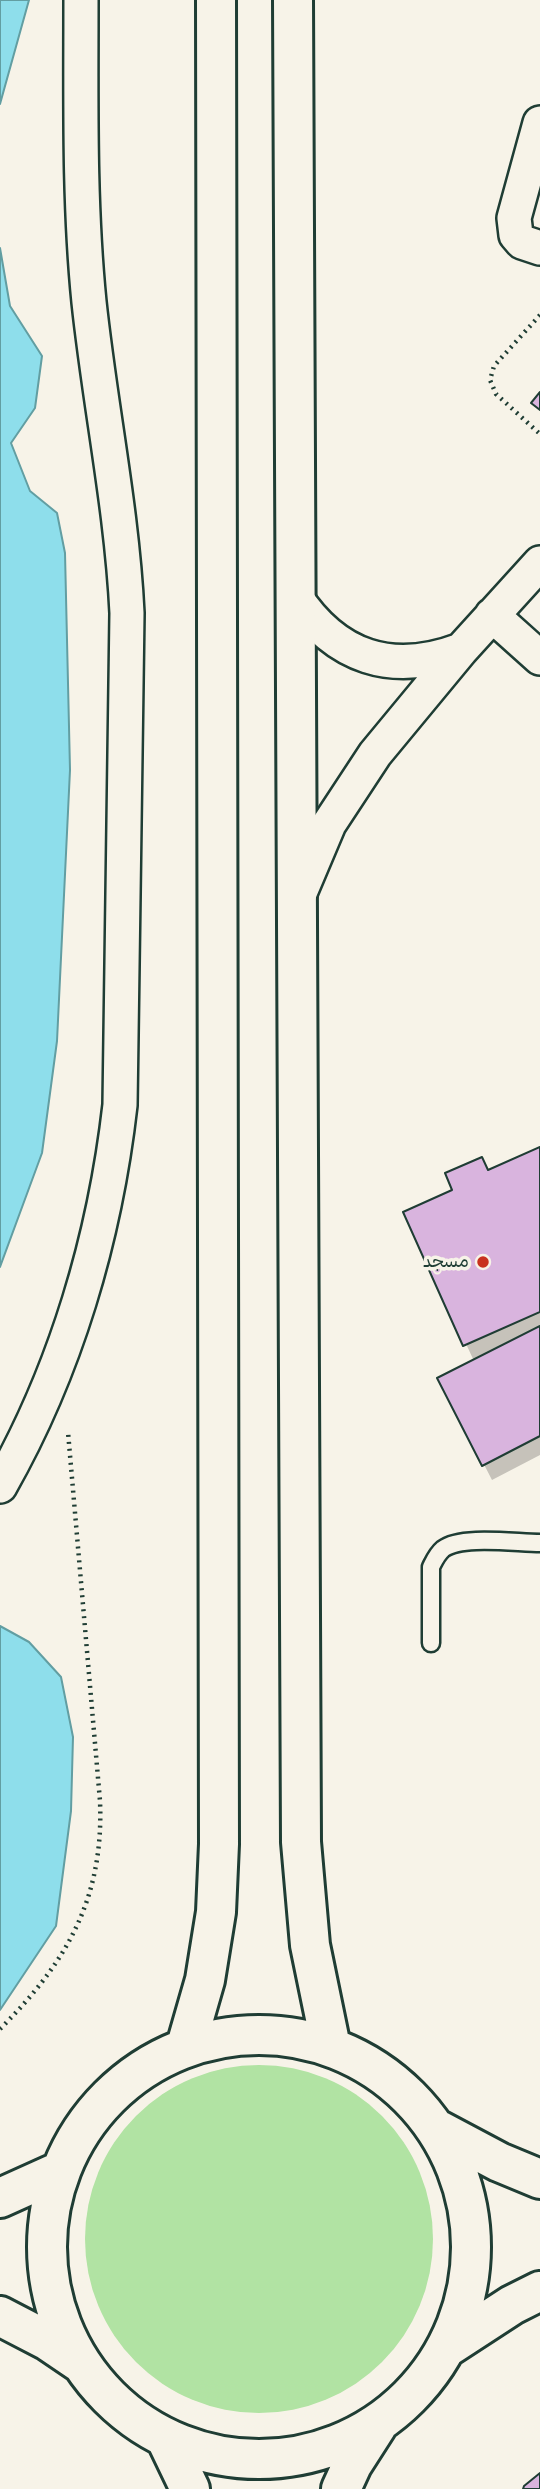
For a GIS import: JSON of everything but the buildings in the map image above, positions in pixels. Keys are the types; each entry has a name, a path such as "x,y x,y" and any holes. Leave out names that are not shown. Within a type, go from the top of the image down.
{"street":[{"path":"0,1486 41,1406 84,1286 102,1217 120,1105 127,613 121,532 97,374 83,222 80,0"},
{"path":"186,2046 207,1967 216,1912 219,1844 216,0"},
{"path":"293,0 301,1842 310,1945 331,2047"},
{"path":"540,123 514,218 516,235 522,242 540,248"},
{"path":"297,901 329,824 375,754 461,650 540,563"},
{"path":"295,596 325,633 345,647 367,657 391,662 415,662 439,658 461,650"},
{"path":"492,615 540,658"},
{"path":"274,2034 303,2038 331,2047 356,2058 389,2079 419,2107 435,2128 451,2157 463,2188 470,2231 468,2286 460,2318 428,2377 405,2402 378,2424 349,2441 304,2456 258,2460 211,2455 166,2439 134,2419 105,2394 67,2339 57,2312 47,2255 52,2199 61,2171 73,2144 90,2118 110,2095 133,2075 186,2046 215,2038 274,2034"},
{"path":"435,2128 499,2162 540,2179"},
{"path":"0,2197 61,2171"},
{"path":"446,2348 512,2305 540,2291"},
{"path":"0,2316 48,2341 82,2364"},
{"path":"341,2489 352,2465 378,2424"},
{"path":"166,2439 190,2489"}],"lane":[{"path":"431,1643 431,1567 444,1548 466,1542 540,1543"}],"path":[{"path":"540,315 494,366 490,380 496,394 540,434"},
{"path":"0,2029 55,1965 72,1937 86,1907 99,1855 100,1801 67,1424"}],"green space":[{"path":"242,2065 276,2065 310,2072 341,2085 370,2104 394,2128 413,2157 426,2188 433,2222 433,2256 426,2290 413,2321 394,2350 370,2374 341,2393 310,2406 276,2413 242,2413 208,2406 177,2393 148,2374 124,2350 105,2321 92,2290 85,2256 85,2222 92,2188 105,2157 124,2128 148,2104 177,2085 208,2072"}],"water":[{"path":"0,0 29,0 0,104"},
{"path":"0,248 10,306 42,356 35,408 11,443 30,491 57,513 65,553 70,770 57,1041 42,1153 0,1267"},
{"path":"0,1626 29,1642 61,1677 73,1737 71,1811 56,1926 0,2010"}],"place":[{"name":"مسجد","path":"483,1262"}]}
